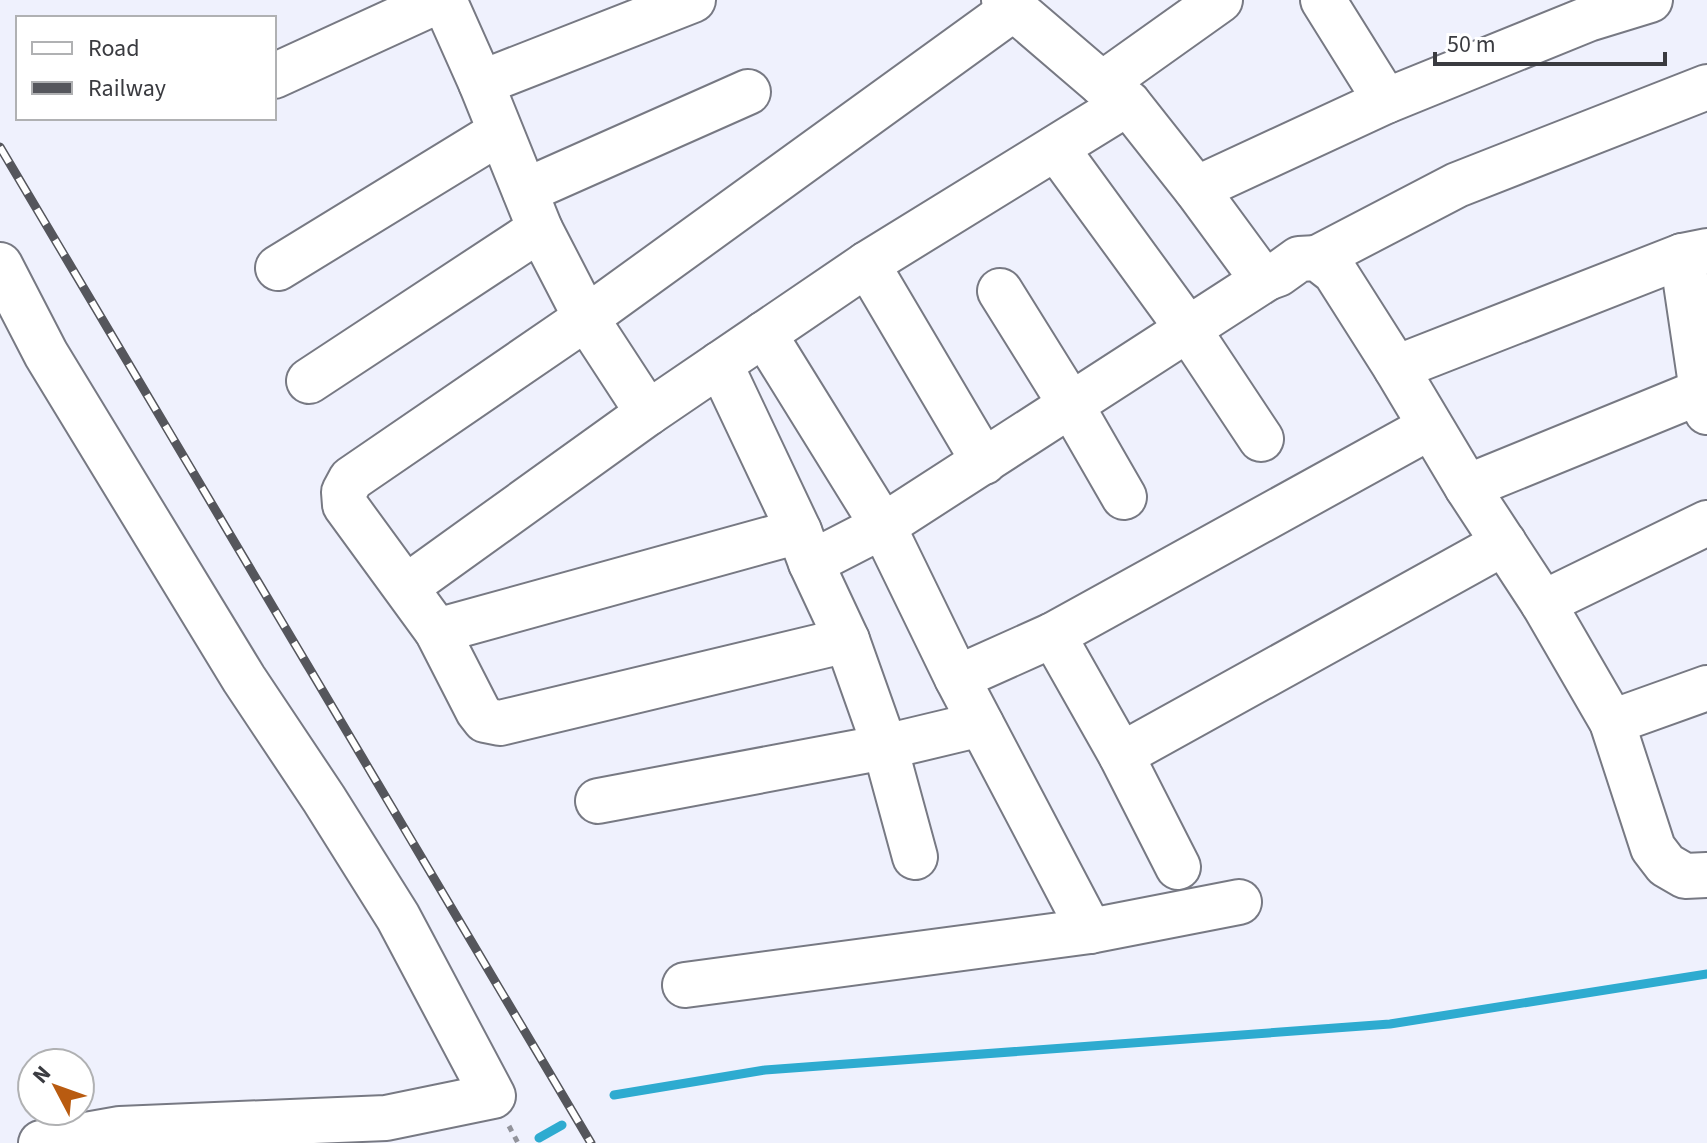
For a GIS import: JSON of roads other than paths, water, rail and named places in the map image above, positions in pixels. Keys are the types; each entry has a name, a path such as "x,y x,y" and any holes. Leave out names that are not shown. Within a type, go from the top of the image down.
{"street":[{"path":"276,75 442,0 481,83 532,210 586,318 648,413"},
{"path":"481,83 693,0"},
{"path":"406,587 648,413 867,264 1056,148 1220,0"},
{"path":"1323,0 1386,101"},
{"path":"1196,189 1386,101 1588,19 1650,0"},
{"path":"847,640 500,723 485,720 437,631 345,505 344,492 351,479 586,318 1008,5 1115,94 1196,189 1257,272 1267,278"},
{"path":"437,631 805,547 883,526 1299,259 1317,258 1457,185 1707,87"},
{"path":"309,381 532,210 748,92"},
{"path":"278,268 500,132"},
{"path":"1056,148 1188,329 1261,439"},
{"path":"1396,368 1694,254 1704,401 1467,487"},
{"path":"1317,258 1335,272 1467,487 1543,603 1612,722 1653,848 1666,865 1685,876 1707,875"},
{"path":"867,264 984,462"},
{"path":"0,265 46,354 244,679 398,917 493,1096 386,1118 120,1129 41,1143"},
{"path":"1000,291 1124,497"},
{"path":"764,334 883,526 957,678 1090,931"},
{"path":"720,364 847,640 885,747 915,857"},
{"path":"957,678 1053,635 1430,427"},
{"path":"1543,603 1707,523"},
{"path":"1121,755 1504,543"},
{"path":"1053,635 1121,755 1178,867"},
{"path":"1612,722 1707,688"},
{"path":"598,801 885,747 981,724"},
{"path":"685,985 1090,931 1239,902"}],"waterway":[{"path":"614,1095 765,1070 1390,1024 1707,974"},
{"path":"539,1138 562,1125"}],"railway":[{"path":"0,147 591,1143"}]}
